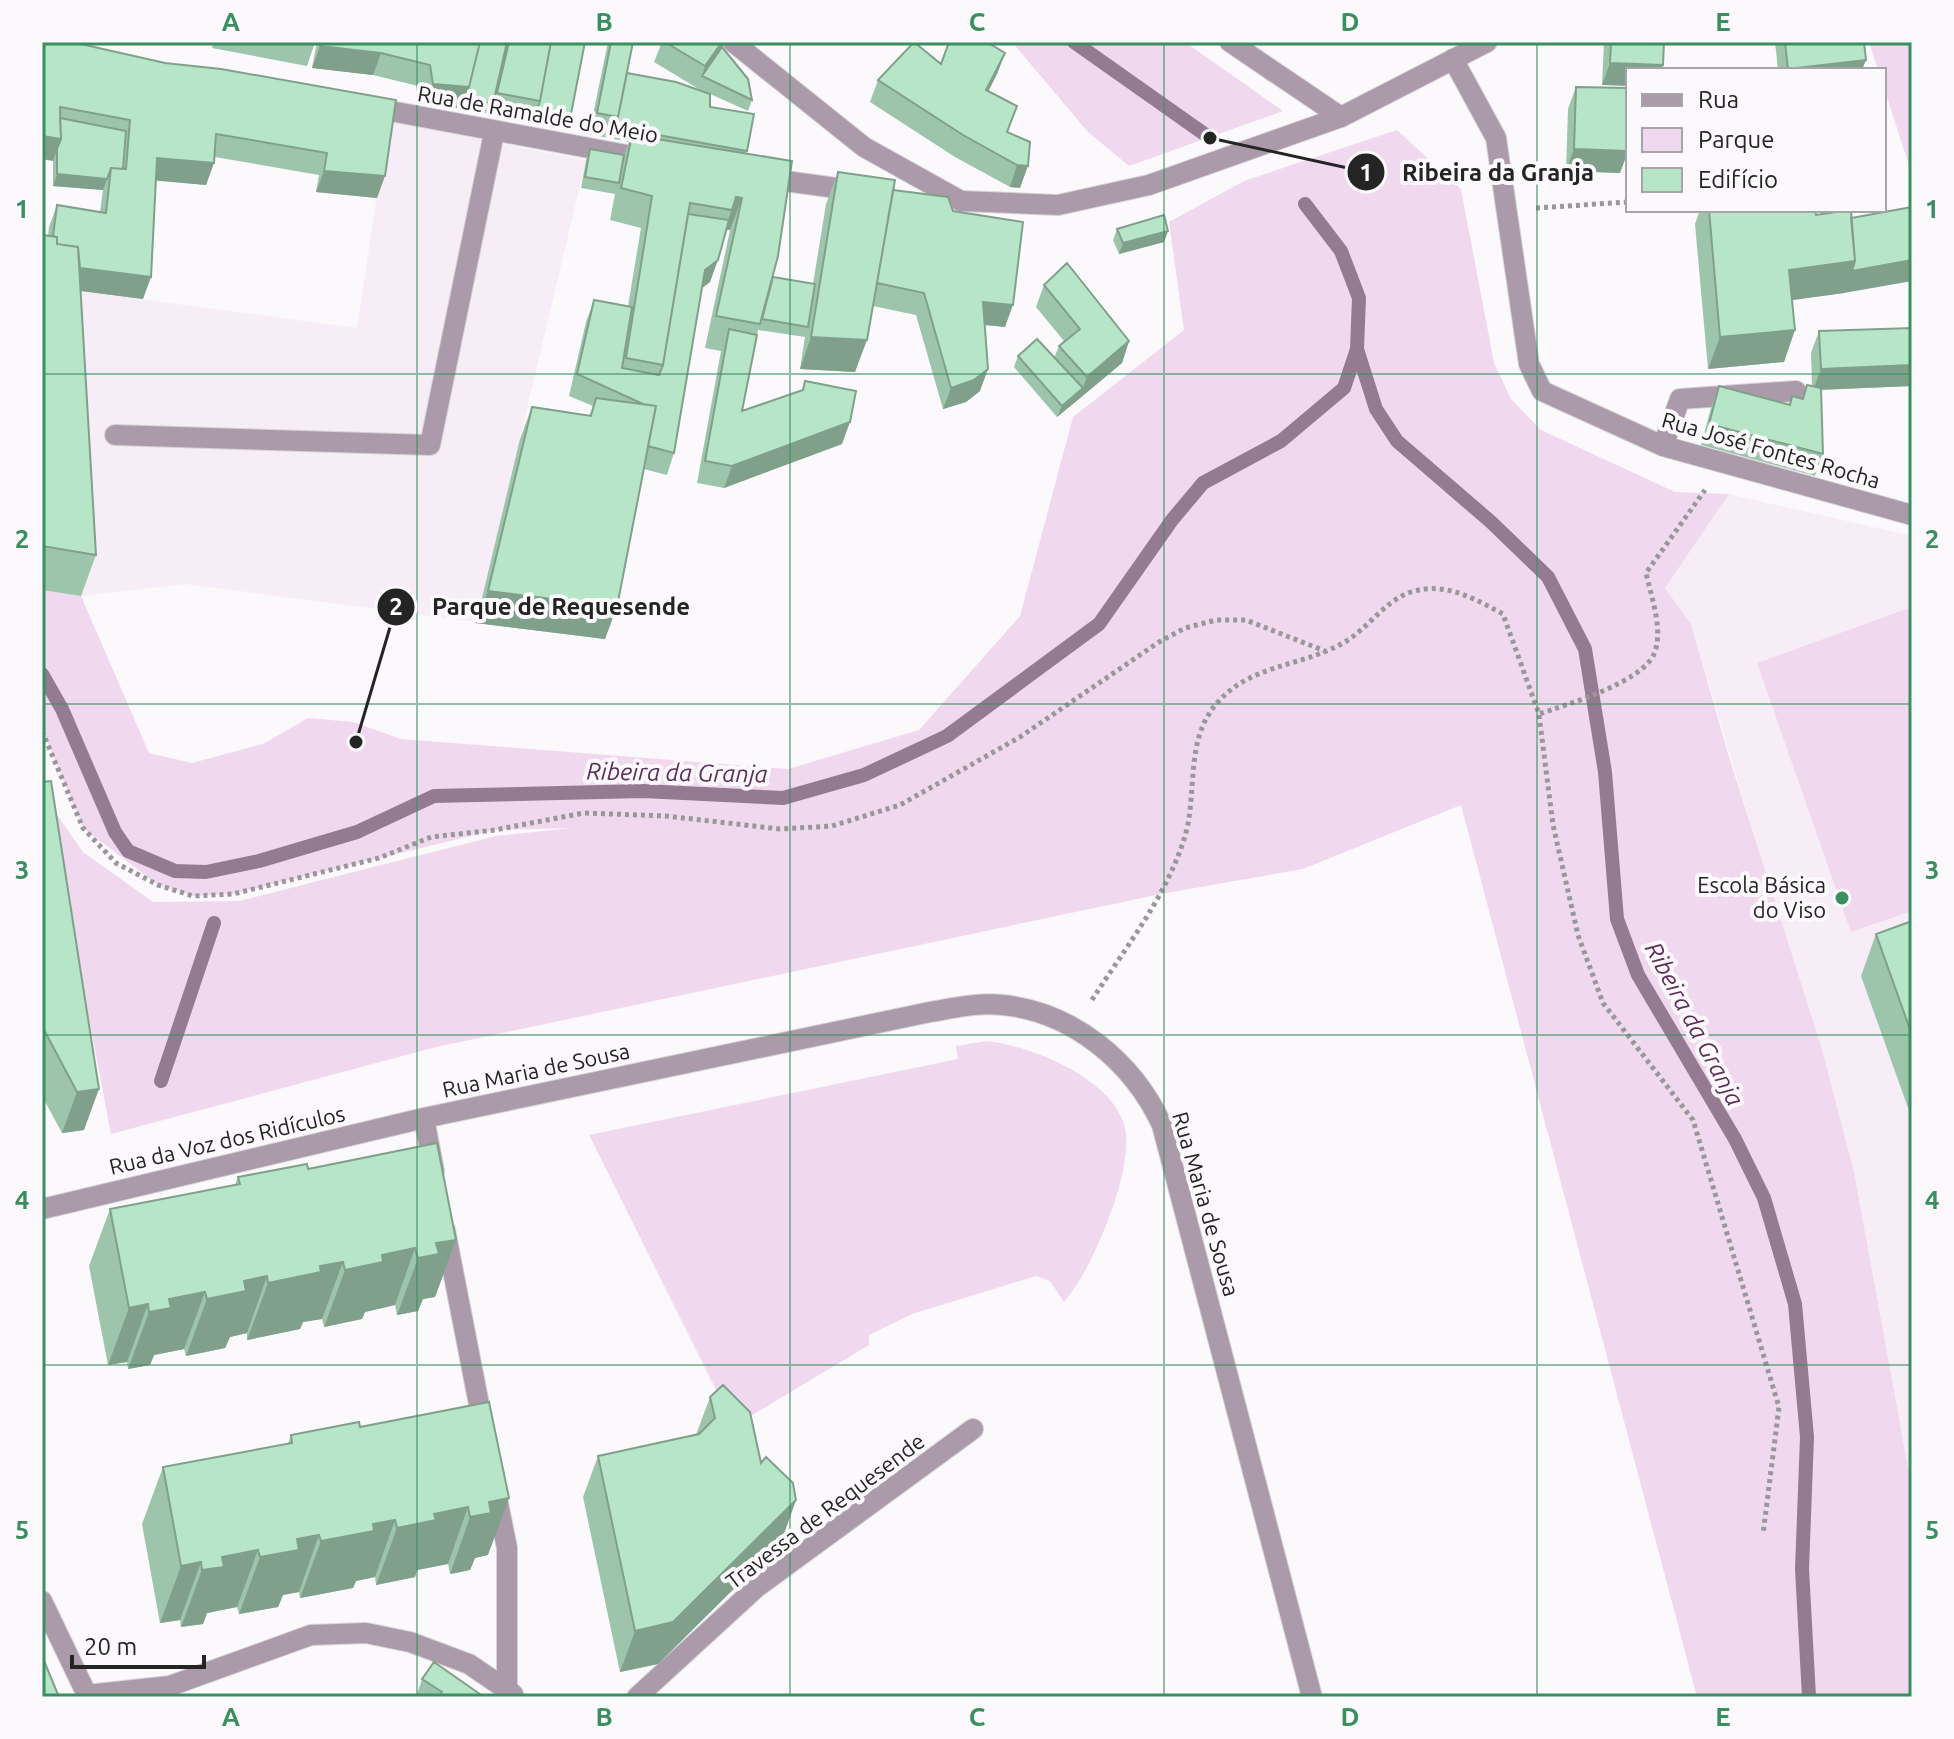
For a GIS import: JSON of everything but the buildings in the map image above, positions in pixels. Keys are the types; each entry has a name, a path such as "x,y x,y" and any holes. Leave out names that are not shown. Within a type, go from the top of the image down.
{"street":[{"path":"733,42 864,147 961,201"},
{"path":"1230,42 1341,117"},
{"path":"914,196 1058,205 1149,185 1341,117 1487,42"},
{"name":"Rua José Fontes Rocha","path":"1453,59 1496,138 1529,364 1542,391 1663,446 1912,515"},
{"name":"Rua de Ramalde do Meio","path":"342,102 494,133 664,161"},
{"path":"115,435 430,445 494,133"},
{"path":"741,174 882,193"},
{"path":"1663,446 1680,399 1796,391"},
{"name":"Rua Maria de Sousa","path":"424,1118 955,1007 1001,1004 1039,1012 1074,1028 1122,1064 1146,1096 1162,1125 1312,1697"},
{"path":"424,1118 507,1548 511,1692"},
{"name":"Rua da Voz dos Ridículos","path":"42,1209 424,1118"},
{"name":"Travessa de Requesende","path":"637,1697 757,1587 973,1429"},
{"path":"42,1601 87,1696 170,1686 311,1635 366,1633 410,1642 469,1664 511,1692"}],"path":[{"path":"1508,210 1626,202"},
{"path":"1539,714 1577,702 1640,672 1655,653 1657,623 1646,573 1723,464"},
{"path":"1074,1028 1161,894 1185,836 1194,750 1216,703 1252,674 1345,642 1376,615 1411,592 1460,591 1503,614 1539,714 1553,825 1578,935 1603,1003 1693,1120 1779,1407 1763,1534"},
{"path":"42,731 83,828 116,863 158,885 193,896 233,894 379,858 431,837 495,830 584,813 666,816 780,829 832,826 900,805 1020,737 1159,642 1185,628 1216,620 1246,620 1325,651"}],"shaded area":[{"path":"388,121 586,160 520,438 639,468 605,639 185,584 81,596 42,590 42,286 357,328"},
{"name":"Escola Básica do Viso","path":"1729,494 1912,536 1912,1489 1854,1172 1691,624 1665,588"}],"green space":[{"path":"1012,42 1185,42 1283,111 1129,166 1088,132"},
{"path":"1869,42 1912,42 1912,175 1886,94 1886,68 1877,68"},
{"path":"1397,130 1461,189 1494,363 1511,399 1541,430 1675,492 1729,494 1665,588 1691,624 1729,757 1821,1046 1854,1172 1912,1489 1912,1697 1697,1697 1461,805 1303,869 1161,894 436,1047 111,1134 48,802 83,852 153,902 239,901 496,836 570,828 495,830 233,894 193,896 158,885 83,828 42,729 42,590 81,596 149,753 192,763 263,744 308,718 353,722 401,739 788,769 919,730 1020,616 1073,417 1184,330 1169,222 1244,181"},
{"path":"1912,607 1912,911 1851,932 1757,663"},
{"path":"987,1041 1025,1049 1086,1078 1116,1107 1124,1124 1124,1165 1118,1190 1099,1243 1075,1287 1064,1302 1050,1281 1036,1276 912,1314 869,1335 869,1345 734,1426 589,1135 958,1059 956,1046"}],"waterway":[{"name":"Ribeira da Granja","path":"1074,42 1210,138"},
{"name":"Ribeira da Granja","path":"42,674 62,709 115,832 128,851 175,871 206,872 259,861 357,832 434,796 643,791 783,798 864,775 947,736 1099,624 1172,520 1203,483 1281,441 1344,388 1357,349 1359,298 1341,251 1305,204"},
{"name":"Ribeira da Granja","path":"1357,349 1376,409 1397,441 1491,522 1548,577 1585,649 1605,772 1617,919 1638,975 1735,1139 1764,1198 1795,1304 1807,1437 1802,1569 1809,1697"},
{"path":"161,1081 214,923"}],"place":[{"name":"Ribeira da Granja","path":"1210,138"},
{"name":"Parque de Requesende","path":"356,742"},
{"name":"Escola Básica do Viso","path":"1842,898"}]}
